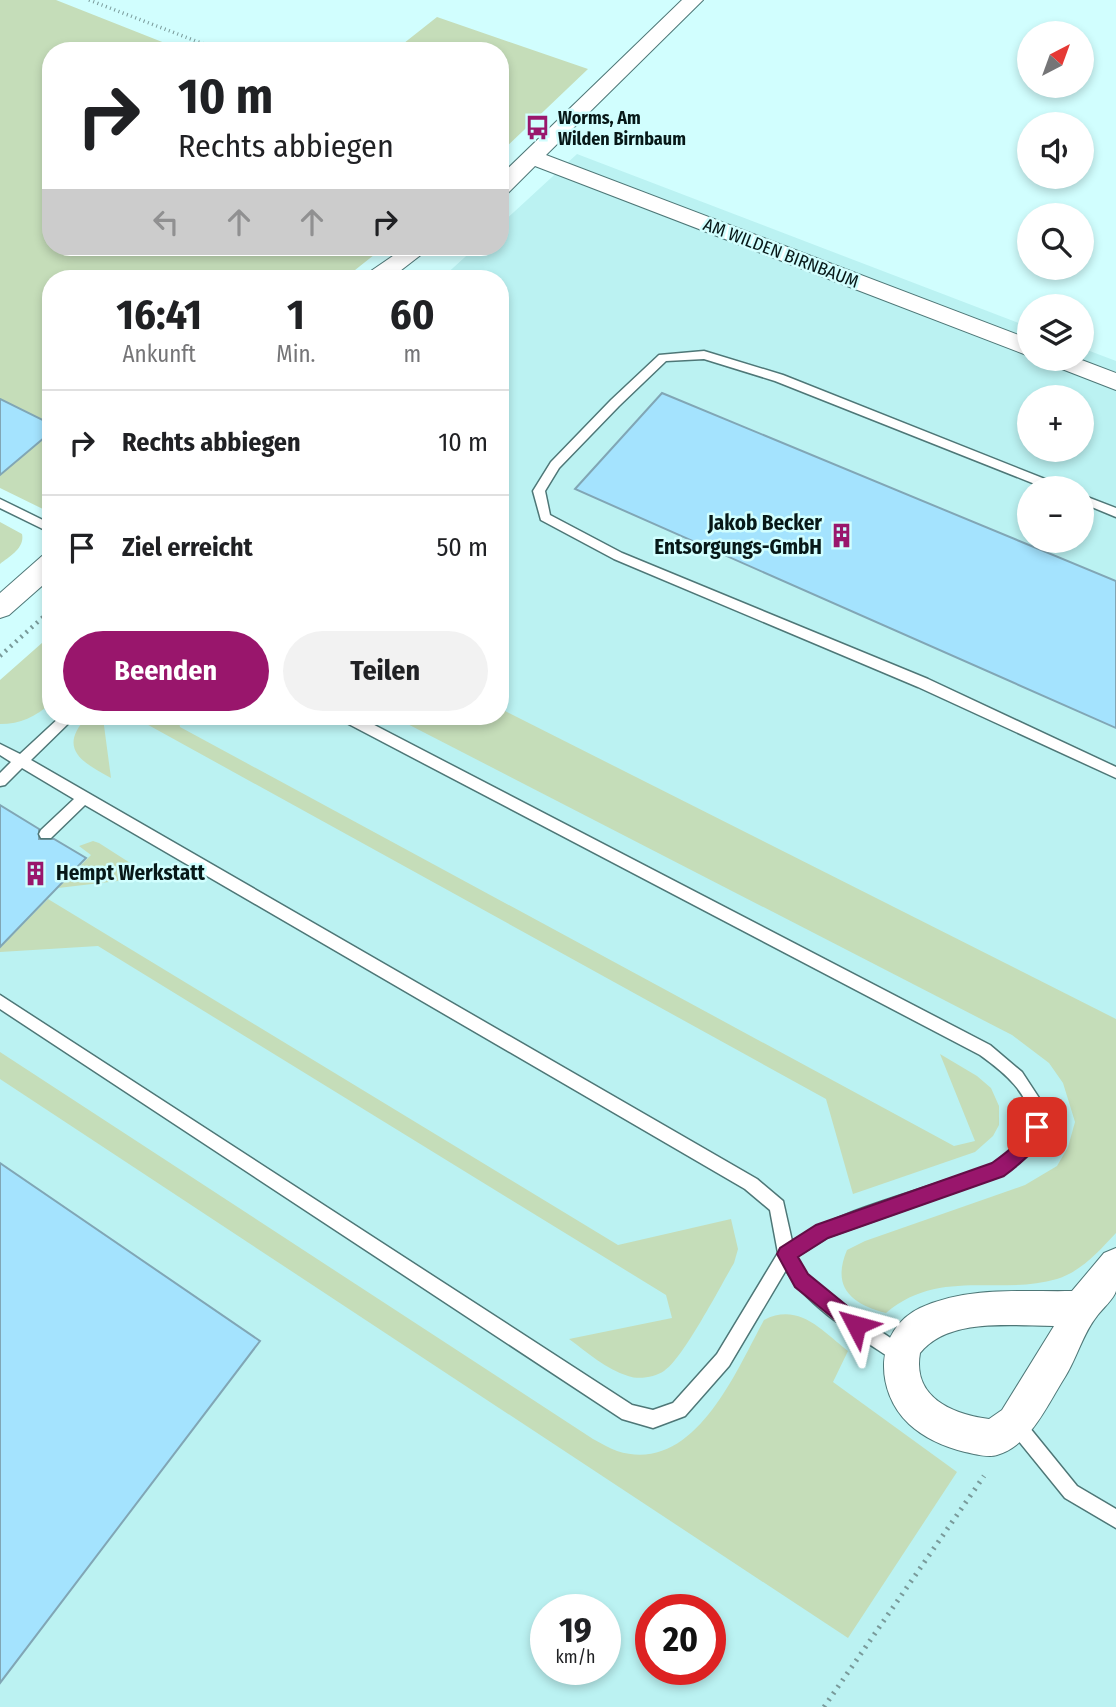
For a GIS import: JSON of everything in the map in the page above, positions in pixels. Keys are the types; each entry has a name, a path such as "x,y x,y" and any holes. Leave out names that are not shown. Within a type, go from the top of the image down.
{"street":[{"path":"509,180 693,0"},
{"name":"AM WILDEN BIRNBAUM","path":"534,158 1017,343"},
{"path":"387,270 407,256"},
{"path":"1088,371 1116,382"},
{"path":"0,608 42,570"},
{"path":"1081,1308 959,1313 929,1322 911,1336 901,1355 899,1368 907,1397 932,1420 961,1434 994,1438 1014,1423 1062,1349 1081,1308 1116,1265"}],"lane":[{"path":"1026,476 779,378 704,355 663,358 555,465 539,491 545,517 618,556 923,683 1116,773"},
{"path":"0,503 42,524"},
{"path":"1094,504 1116,513"},
{"path":"0,781 59,725"},
{"path":"0,1001 628,1413 653,1419 679,1410 723,1360 786,1254 823,1231 998,1170 1020,1154 1031,1140 1037,1127 1037,1114 1025,1085 1008,1065 985,1050 363,725"},
{"path":"0,749 751,1184 777,1206 786,1254 802,1280 856,1325 901,1355"},
{"path":"46,834 83,798"},
{"path":"1014,1423 1071,1492 1116,1518"}],"path":[{"path":"89,0 199,42"},
{"path":"0,656 42,618"},
{"path":"824,1707 979,1484 1014,1423"}],"shaded area":[{"path":"577,154 1017,322 1017,371 1094,371 1094,353 1116,361 1116,1707 0,1707 0,684 42,645 42,725 509,725 509,270 451,270 466,256 509,256 509,217"}],"green space":[{"path":"0,0 56,0 162,42 42,42 42,256 373,256 355,270 42,270 42,420 0,399"},
{"path":"437,17 588,69 509,144 509,42 405,42"},
{"path":"42,440 42,509 0,488 0,475"},
{"path":"0,522 22,534 22,539 16,551 0,564"},
{"path":"42,643 42,710 27,719 0,724 0,680"},
{"path":"509,713 1116,1019 1116,1233 1082,1266 1057,1279 927,1291 906,1299 886,1313 863,1305 854,1299 843,1284 843,1263 847,1250 865,1241 1025,1185 1057,1166 1068,1147 1075,1122 1063,1083 1049,1063 1012,1035 409,725 509,725"},
{"path":"104,725 111,778 90,766 77,753 74,737 79,727"},
{"path":"148,725 180,725 954,1146 975,1141 940,1054 977,1076 991,1088 999,1106 999,1125 993,1136 975,1152 853,1194 826,1099"},
{"path":"93,841 152,877 58,888 91,855 79,846"},
{"path":"48,899 618,1245 731,1219 738,1249 734,1263 681,1352 664,1371 642,1378 620,1373 597,1360 569,1339 672,1318 666,1295 98,946 0,952 0,948"},
{"path":"0,1052 593,1439 614,1450 644,1455 669,1448 690,1434 709,1414 725,1390 764,1320 788,1314 809,1321 848,1351 833,1382 957,1472 848,1638 0,1079"}],"building":[{"name":"Jakob Becker Entsorgungs-GmbH","path":"662,393 1017,540 1017,553 1048,553 1116,581 1116,728 575,489"},
{"path":"0,399 42,420 42,440 0,475"},
{"name":"Hempt Werkstatt","path":"0,805 39,829 39,839 54,839 86,858 0,947"},
{"path":"0,1163 260,1341 0,1683"}],"place":[{"name":"Worms, Am Wilden Birnbaum","path":"538,128"},
{"name":"Jakob Becker Entsorgungs-GmbH","path":"842,535"},
{"name":"Hempt Werkstatt","path":"36,873"}],"route":[{"path":"856,1325 802,1280 786,1254 823,1231 998,1170 1020,1154 1037,1127"}]}
